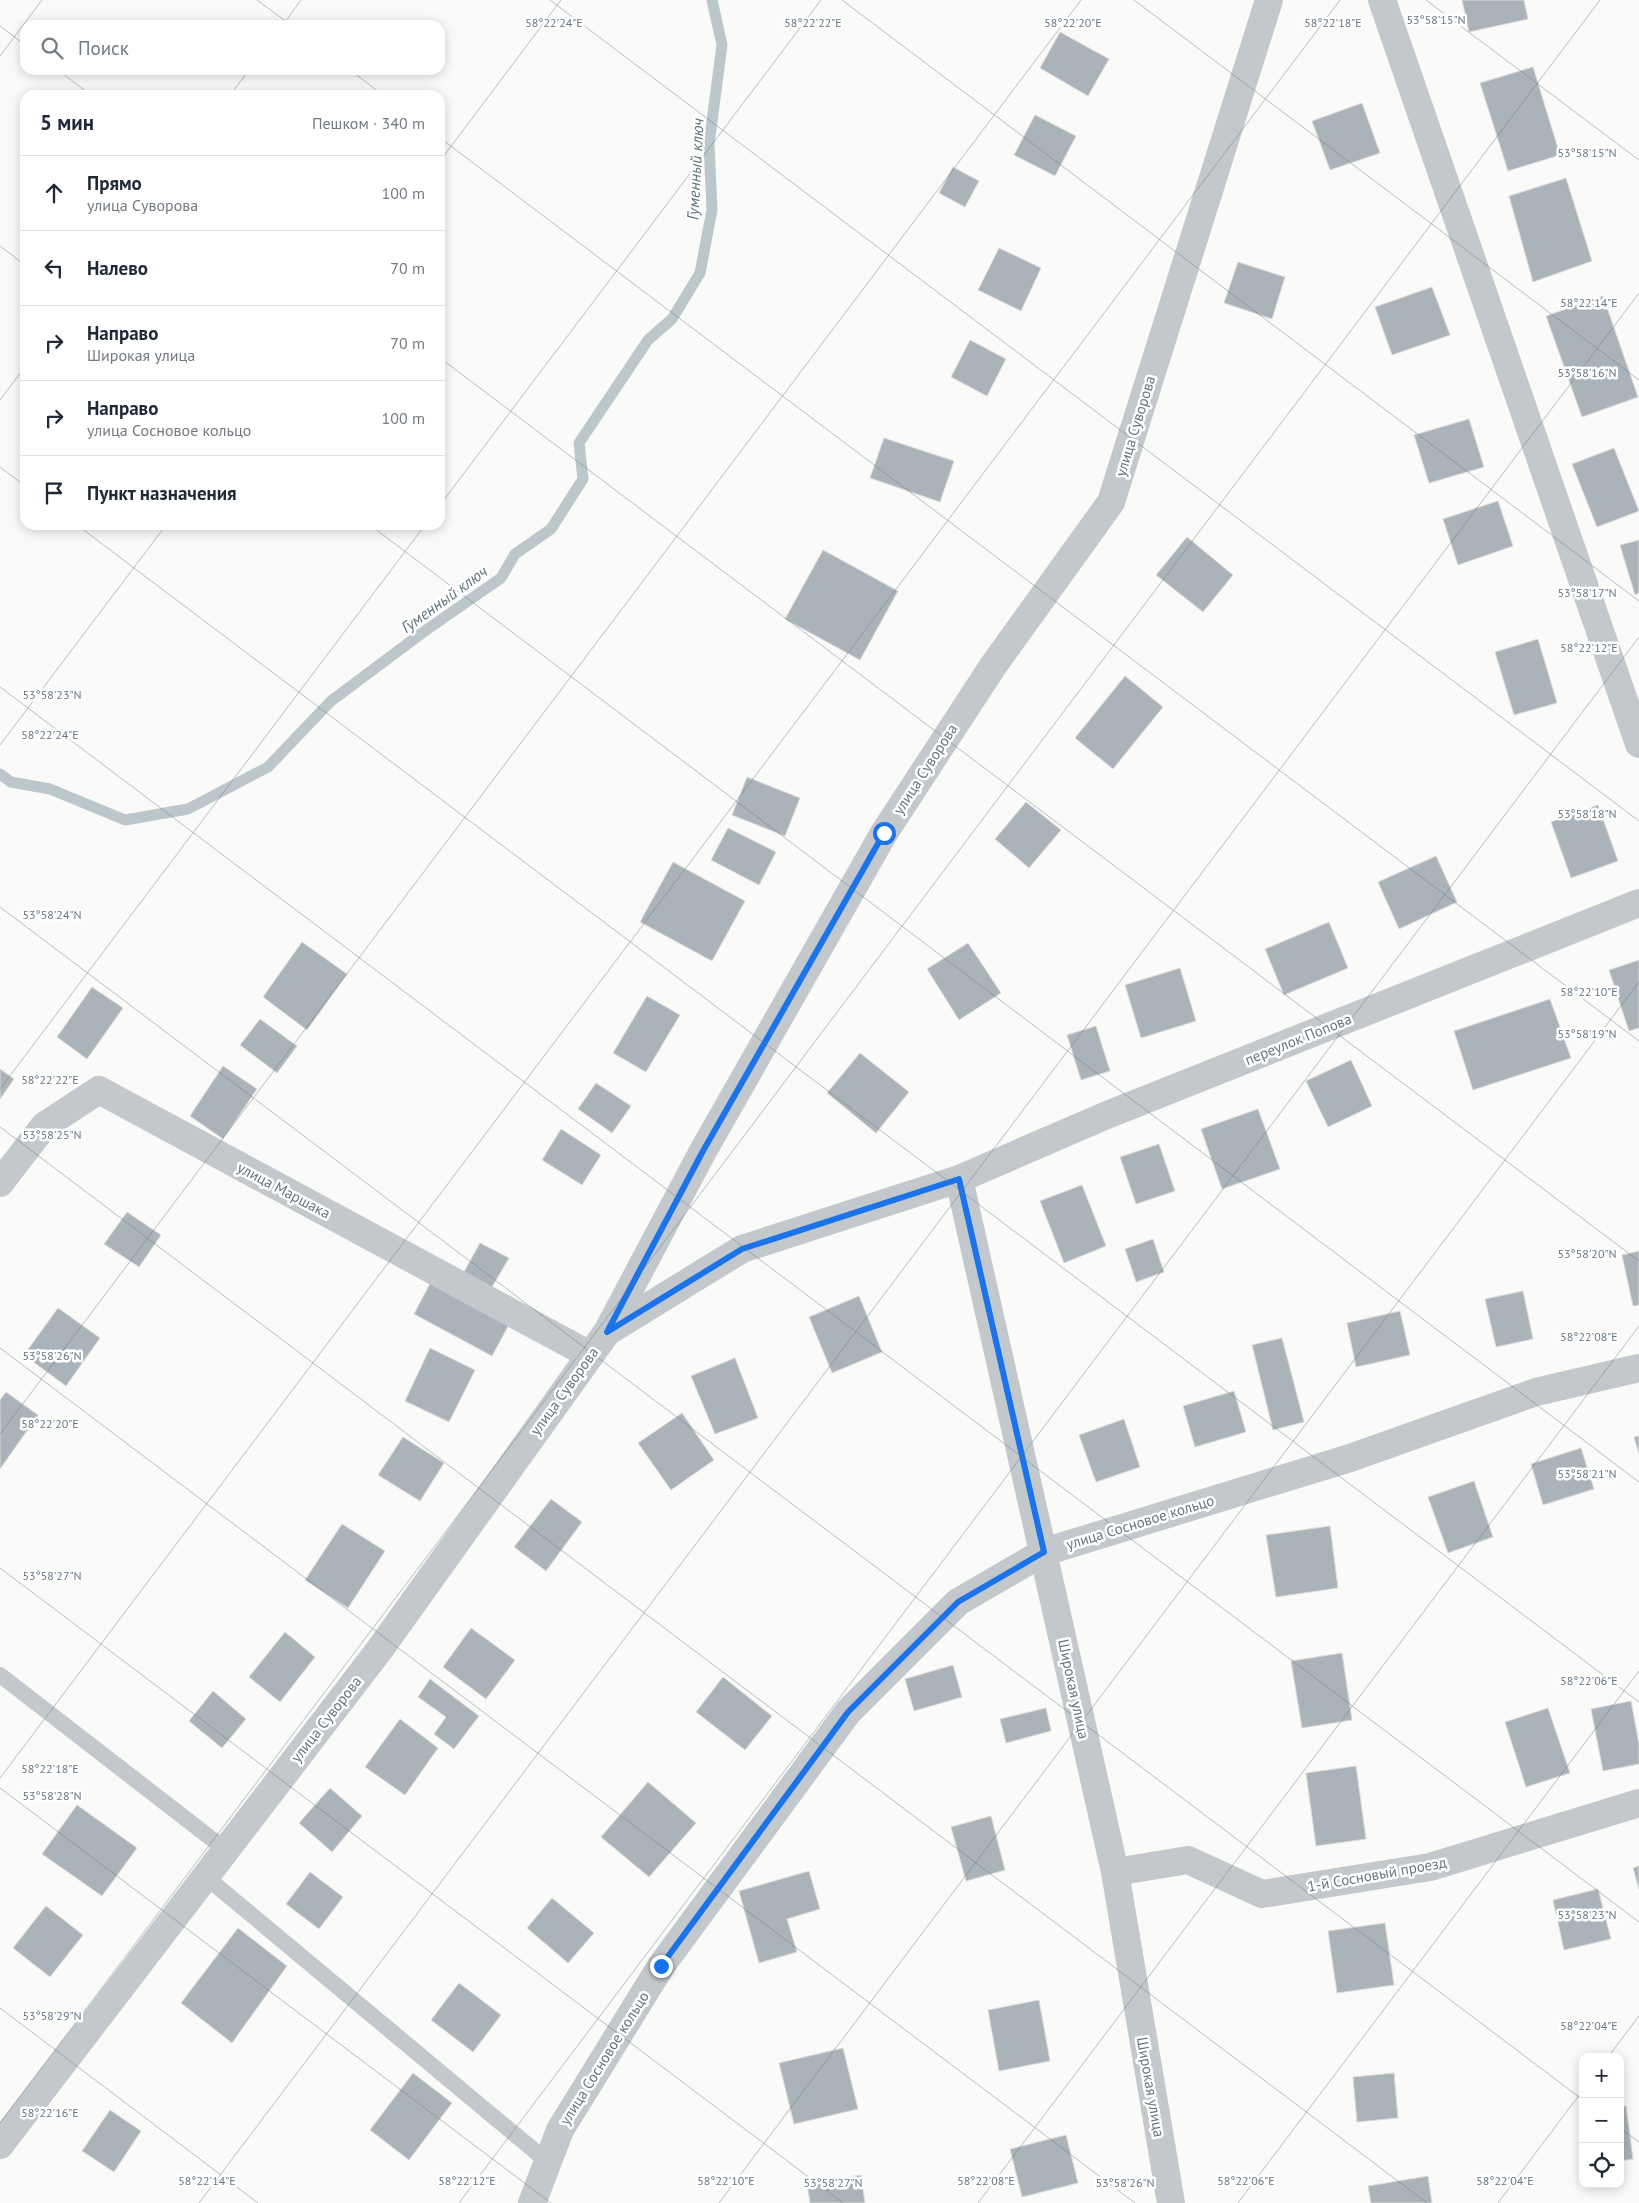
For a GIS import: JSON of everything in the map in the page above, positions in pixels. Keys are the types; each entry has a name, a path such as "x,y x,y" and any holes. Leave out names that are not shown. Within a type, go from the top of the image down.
{"street":[{"name":"улица Суворова","path":"0,2145 380,1649 607,1332 703,1151 884,833 993,666 1111,502 1269,0"},
{"path":"1382,0 1639,744"},
{"name":"переулок Попова","path":"607,1332 742,1249 959,1179 1116,1111 1639,903"},
{"name":"улица Маршака","path":"0,1183 44,1126 99,1090 590,1355"},
{"name":"Широкая улица","path":"959,1179 1115,1872 1171,2203"},
{"name":"улица Сосновое кольцо","path":"532,2203 560,2130 661,1966 848,1712 958,1602 1044,1552 1350,1458 1536,1392 1639,1368"},
{"name":"1-й Сосновый проезд","path":"1115,1872 1188,1860 1262,1894 1430,1867 1639,1803"}],"lane":[{"path":"0,1675 226,1850"},
{"path":"206,1877 548,2162"}],"building":[{"path":"1462,0 1524,0 1528,19 1469,32"},
{"path":"1060,32 1109,59 1088,96 1040,68"},
{"path":"1533,67 1560,155 1508,171 1480,83"},
{"path":"1362,103 1380,153 1330,170 1312,121"},
{"path":"1035,115 1076,136 1055,176 1014,155"},
{"path":"953,167 979,181 965,207 939,193"},
{"path":"1566,178 1592,261 1533,282 1509,196"},
{"path":"999,248 1041,268 1021,311 978,290"},
{"path":"1238,262 1285,277 1272,319 1224,303"},
{"path":"1432,287 1450,335 1392,355 1375,307"},
{"path":"1603,296 1638,397 1582,417 1546,316"},
{"path":"970,340 1006,359 987,396 951,377"},
{"path":"1469,419 1484,467 1429,483 1414,435"},
{"path":"884,438 954,461 940,502 870,478"},
{"path":"1614,448 1639,511 1597,527 1572,464"},
{"path":"1498,501 1513,546 1458,565 1443,519"},
{"path":"1187,537 1233,575 1203,612 1156,575"},
{"path":"1639,540 1639,593 1635,595 1620,545"},
{"path":"823,550 898,591 860,660 785,619"},
{"path":"1538,639 1557,703 1514,715 1495,652"},
{"path":"1125,676 1163,707 1113,769 1075,738"},
{"path":"747,777 800,798 785,836 732,815"},
{"path":"1026,802 1061,830 1029,868 995,839"},
{"path":"1598,805 1618,861 1571,878 1551,822"},
{"path":"728,828 776,852 759,885 711,860"},
{"path":"1436,856 1457,902 1399,929 1378,882"},
{"path":"673,862 745,901 712,961 640,922"},
{"path":"1329,922 1348,968 1284,995 1265,949"},
{"path":"302,942 347,974 307,1030 263,997"},
{"path":"968,943 1001,993 959,1020 927,969"},
{"path":"1639,960 1639,1028 1629,1031 1609,970"},
{"path":"1180,968 1196,1021 1141,1038 1125,985"},
{"path":"92,987 123,1008 87,1059 57,1037"},
{"path":"647,996 680,1015 646,1072 613,1053"},
{"path":"1550,999 1571,1058 1473,1090 1454,1031"},
{"path":"260,1019 297,1046 277,1073 240,1045"},
{"path":"1096,1026 1110,1071 1081,1080 1067,1035"},
{"path":"860,1053 909,1092 876,1133 827,1093"},
{"path":"1351,1060 1372,1106 1328,1127 1306,1081"},
{"path":"223,1066 257,1089 223,1139 190,1116"},
{"path":"0,1069 14,1079 0,1099"},
{"path":"596,1083 631,1106 612,1133 578,1109"},
{"path":"1258,1109 1280,1169 1222,1189 1201,1129"},
{"path":"561,1129 601,1155 582,1185 542,1160"},
{"path":"1159,1144 1175,1191 1136,1204 1120,1157"},
{"path":"1082,1185 1106,1246 1064,1263 1040,1201"},
{"path":"127,1212 161,1235 139,1267 104,1244"},
{"path":"1153,1239 1164,1272 1136,1282 1125,1249"},
{"path":"480,1243 509,1258 492,1287 464,1272"},
{"path":"1639,1251 1639,1305 1633,1306 1622,1255"},
{"path":"433,1278 512,1319 492,1356 414,1314"},
{"path":"1523,1291 1533,1339 1496,1347 1485,1299"},
{"path":"859,1296 882,1352 832,1373 809,1317"},
{"path":"58,1308 100,1338 66,1386 24,1355"},
{"path":"1400,1311 1410,1355 1356,1367 1347,1323"},
{"path":"1282,1338 1304,1422 1273,1430 1252,1345"},
{"path":"430,1348 475,1370 449,1422 405,1401"},
{"path":"735,1358 758,1418 715,1434 691,1376"},
{"path":"1234,1391 1246,1432 1195,1447 1183,1406"},
{"path":"6,1392 38,1415 0,1469 0,1400"},
{"path":"682,1413 714,1460 671,1490 638,1443"},
{"path":"1124,1419 1140,1467 1096,1482 1079,1435"},
{"path":"1639,1436 1639,1454 1634,1437"},
{"path":"403,1437 444,1463 420,1501 378,1475"},
{"path":"1581,1448 1594,1489 1543,1505 1531,1464"},
{"path":"1474,1481 1493,1537 1448,1553 1428,1497"},
{"path":"551,1499 582,1522 546,1571 514,1547"},
{"path":"342,1524 385,1551 348,1608 305,1580"},
{"path":"1330,1526 1338,1588 1276,1597 1266,1535"},
{"path":"471,1628 515,1660 486,1699 443,1667"},
{"path":"285,1632 315,1657 280,1702 249,1677"},
{"path":"1342,1653 1352,1720 1302,1728 1291,1661"},
{"path":"953,1665 962,1697 914,1711 905,1679"},
{"path":"723,1677 772,1716 745,1750 696,1712"},
{"path":"430,1679 479,1716 454,1749 434,1734 446,1717 418,1697"},
{"path":"213,1691 246,1719 222,1748 189,1721"},
{"path":"1631,1701 1639,1744 1639,1764 1603,1771 1591,1709"},
{"path":"1046,1708 1051,1731 1006,1743 1000,1719"},
{"path":"1548,1708 1570,1773 1526,1787 1505,1722"},
{"path":"400,1719 438,1748 405,1795 365,1767"},
{"path":"1356,1766 1366,1839 1316,1846 1306,1773"},
{"path":"648,1782 696,1823 649,1877 601,1837"},
{"path":"330,1788 362,1816 332,1852 299,1823"},
{"path":"77,1805 137,1848 102,1896 42,1854"},
{"path":"991,1816 1005,1870 966,1881 951,1827"},
{"path":"1639,1866 1639,1889 1633,1868"},
{"path":"809,1871 820,1909 787,1919 797,1952 759,1963 739,1891"},
{"path":"310,1872 343,1897 319,1929 286,1904"},
{"path":"1598,1889 1611,1939 1564,1950 1553,1900"},
{"path":"552,1898 594,1933 568,1963 527,1928"},
{"path":"46,1906 83,1935 50,1977 13,1948"},
{"path":"1385,1923 1394,1985 1337,1993 1328,1931"},
{"path":"238,1928 287,1966 232,2043 181,2003"},
{"path":"459,1983 501,2015 473,2052 431,2020"},
{"path":"1039,2000 1050,2061 999,2071 988,2010"},
{"path":"843,2048 858,2109 794,2124 779,2063"},
{"path":"413,2073 452,2103 409,2160 370,2130"},
{"path":"1394,2073 1398,2118 1357,2122 1353,2077"},
{"path":"1624,2106 1626,2106 1633,2159 1624,2160"},
{"path":"110,2110 141,2131 114,2172 82,2151"},
{"path":"1066,2135 1078,2183 1022,2197 1010,2149"},
{"path":"861,2175 865,2203 810,2203 807,2183"},
{"path":"1428,2176 1432,2203 1371,2203 1368,2186"}],"waterway":[{"name":"Гуменный ключ","path":"0,774 11,782 50,789 125,820 188,809 268,767 331,701 422,633 501,578 515,554 551,529 583,479 579,443 648,340 672,319 700,273 712,210 709,144 722,45 712,0"}],"route":[{"path":"661,1966 848,1712 958,1602 1044,1552 959,1179 742,1249 607,1332 703,1151 884,833"}]}
